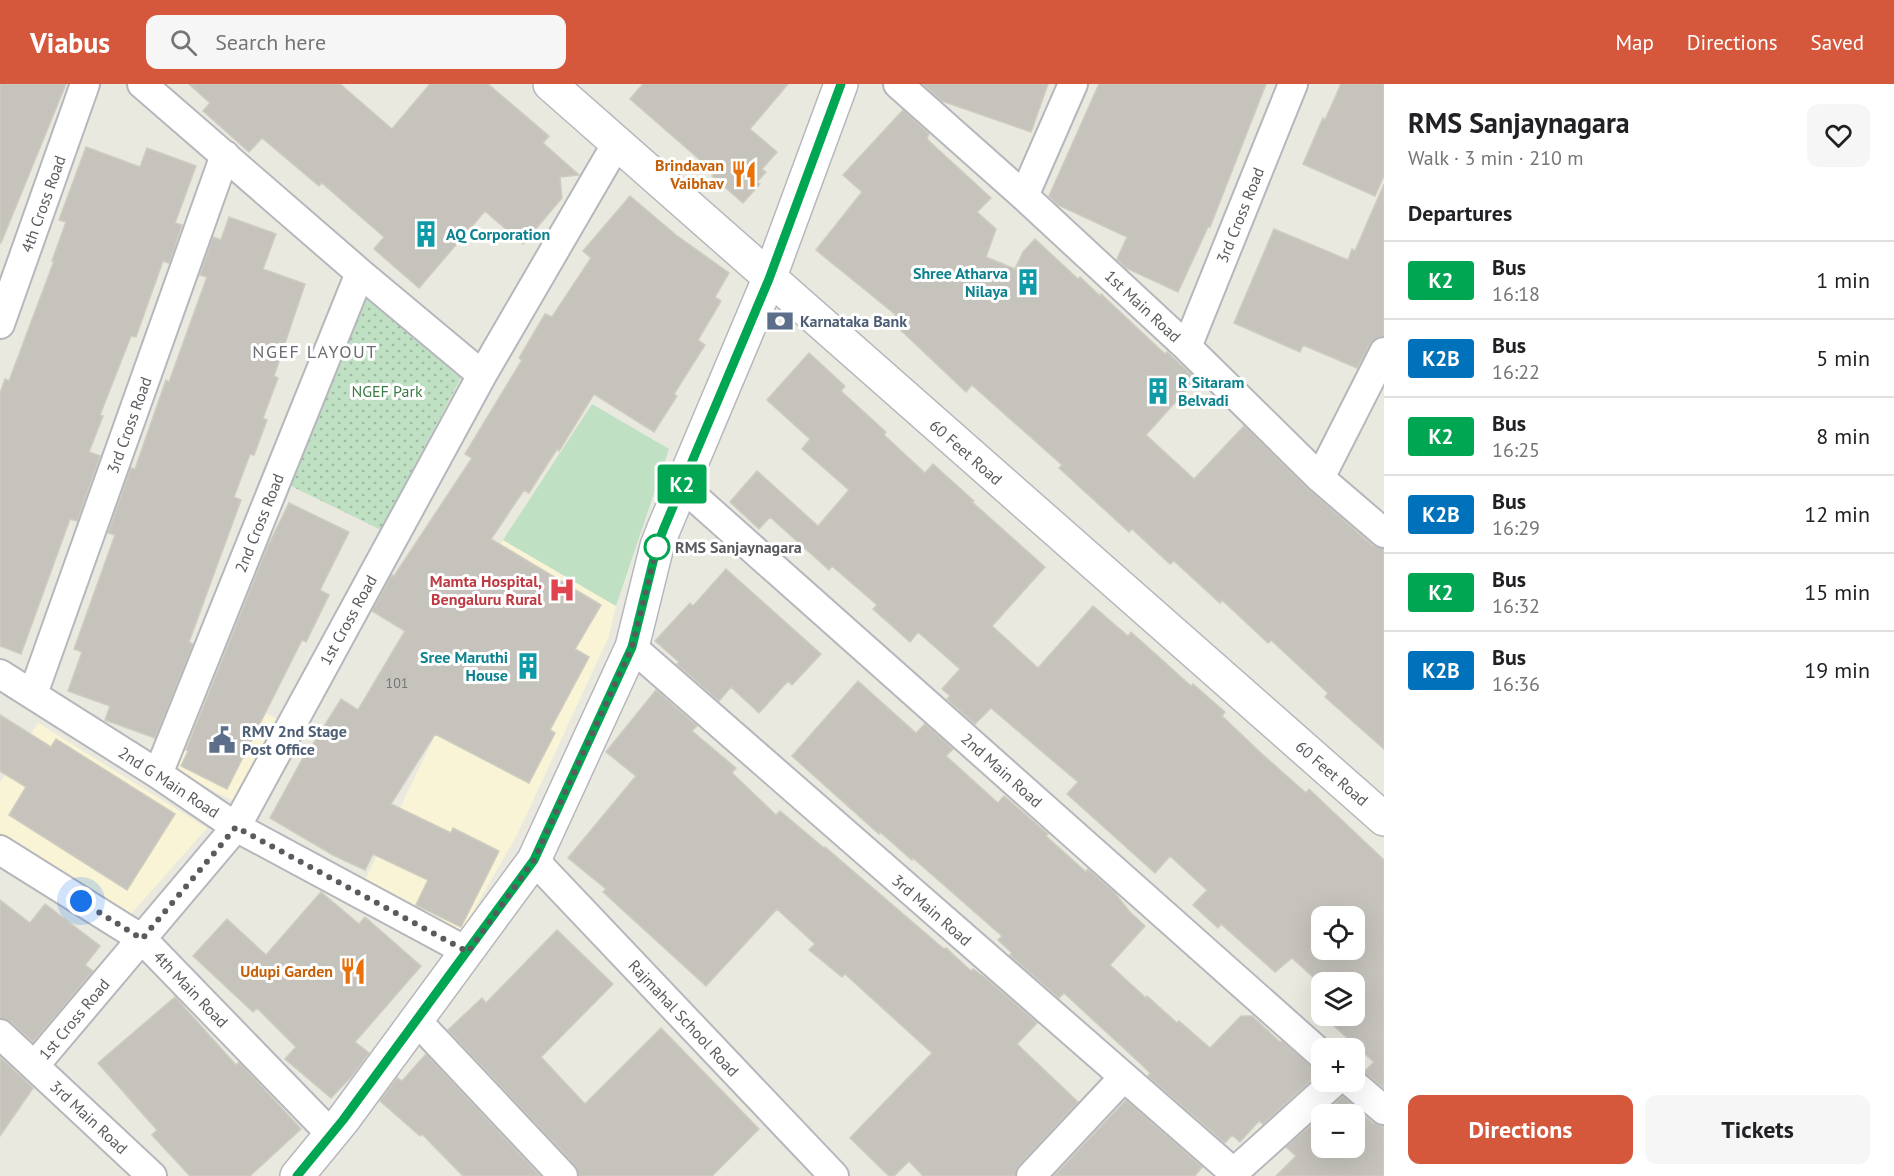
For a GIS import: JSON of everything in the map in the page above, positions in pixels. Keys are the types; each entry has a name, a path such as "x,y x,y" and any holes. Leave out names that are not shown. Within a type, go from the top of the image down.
{"street":[{"name":"4th Cross Road","path":"0,324 85,84"},
{"path":"142,84 360,273 482,375"},
{"name":"60 Feet Road","path":"550,84 1384,819"},
{"path":"297,1176 332,1134 534,860 632,647 657,546 769,279 841,84"},
{"name":"1st Main Road","path":"898,84 1024,196 1187,347 1320,478 1384,533"},
{"path":"1024,196 1073,84"},
{"name":"3rd Cross Road","path":"1187,347 1293,84"},
{"name":"1st Cross Road","path":"35,1065 236,827 482,375 617,143"},
{"name":"3rd Cross Road","path":"33,694 225,156"},
{"name":"2nd Cross Road","path":"158,774 360,273"},
{"path":"1320,478 1384,352"},
{"name":"2nd Main Road","path":"682,486 1311,1045"},
{"name":"3rd Main Road","path":"632,647 1232,1174"},
{"name":"2nd G Main Road","path":"0,674 158,774 236,827 468,952"},
{"name":"4th Main Road","path":"0,850 142,939 332,1134"},
{"name":"Rajmahal School Road","path":"534,860 834,1176"},
{"path":"416,1020 563,1176"},
{"name":"3rd Main Road","path":"0,1034 152,1176"},
{"path":"1031,1176 1124,1077"},
{"path":"1232,1174 1323,1092"},
{"path":"1363,1092 1384,1110"}],"shaded area":[{"path":"503,540 616,606 609,636 518,833 459,936 362,886 497,608 469,593"},
{"path":"205,683 281,721 240,804 167,768"},
{"path":"38,723 207,828 130,915 0,833 0,783"}],"green space":[{"name":"NGEF Park","path":"364,290 463,374 381,530 283,482"},
{"path":"592,404 669,449 616,606 503,540"}],"building":[{"path":"0,84 66,84 1,243 0,242"},
{"path":"189,84 340,84 392,129 430,84 488,84 549,136 543,143 579,175 560,177 562,198 523,244 485,211 419,288 374,249 384,237 322,183 319,186 262,138 249,152 203,111 210,103"},
{"path":"643,84 788,84 750,129 777,152 762,169 766,172 757,182 760,184 743,203 712,176 715,173 630,99"},
{"path":"923,84 1048,84 1031,132 942,101"},
{"path":"1099,84 1266,84 1210,227 1178,292 1126,268 1117,259 1127,237 1058,205 1049,196"},
{"path":"1341,84 1384,84 1384,176 1375,196 1303,164"},
{"path":"903,110 929,134 927,138 929,141 991,198 977,212 996,229 986,257 1015,269 1023,252 1035,239 1078,279 1080,277 1100,296 1101,294 1165,354 1167,352 1196,379 1146,435 1194,479 1244,426 1309,490 1373,546 1384,549 1384,749 1325,697 1328,693 1271,640 1268,643 1222,600 1220,603 1174,561 1170,564 1132,529 1129,532 1059,468 1062,465 972,385 966,392 891,321 896,315 816,250 862,192 843,175"},
{"path":"86,147 140,167 147,148 196,166 175,223 182,225 169,263 163,261 136,337 131,336 100,415 103,416 89,452 100,456 77,521 70,519 21,654 0,646 0,393 5,379 9,381 54,261 52,261 66,222 59,220"},
{"path":"1384,184 1384,336 1376,338 1370,344 1357,368 1303,345 1300,352 1234,323 1274,229 1348,260 1352,249 1355,251"},
{"path":"630,196 676,235 729,273 715,297 721,301 698,340 705,345 674,394 677,396 654,432 594,394 559,451 557,449 529,493 524,490 491,539 601,605 575,649 589,657 550,730 555,733 529,783 435,734 391,804 451,833 453,828 499,851 461,927 416,905 428,880 373,854 365,870 333,855 270,818 304,756 341,699 358,710 405,631 372,611 392,575 394,576 472,458 465,454 522,360 519,358 545,314 552,317 591,258 583,251"},
{"path":"229,217 276,234 263,269 305,284 274,376 278,378 263,418 267,420 254,455 250,454 234,497 241,500 189,642 193,644 155,738 105,720 110,706 68,691 82,652 74,649 115,535 108,533 131,468 135,469 166,380 169,382 207,277 200,275 213,237 221,240"},
{"path":"809,353 845,386 841,391 886,432 884,435 925,473 933,464 1045,567 992,626 1038,668 1093,606 1128,636 1131,632 1191,686 1193,684 1225,712 1222,716 1262,754 1306,793 1309,789 1384,860 1384,1088 1365,1073 1374,1062 1365,1054 1365,1038 1347,1038 1334,1026 1365,1026 1365,972 1311,972 1311,975 1292,958 1275,972 1221,924 1218,928 1193,905 1207,890 1170,856 1155,873 1067,794 1078,782 991,708 975,724 947,699 950,696 942,689 960,669 918,632 910,642 873,609 877,605 832,566 829,570 770,517 759,529 730,502 757,471 818,526 849,490 802,449 810,439 767,400"},
{"path":"289,503 349,532 320,590 329,595 306,642 302,640 227,789 181,766 268,546"},
{"path":"726,569 821,654 792,685 788,681 759,713 731,687 719,701 655,641 690,603 693,606"},
{"path":"858,681 916,733 925,724 953,749 946,756 998,803 1004,796 1048,834 1046,836 1086,872 1088,869 1115,893 1145,926 1110,965 1146,998 1147,996 1210,1048 1241,1016 1252,1016 1311,1066 1311,1080 1263,1124 1259,1121 1240,1142 1232,1135 1225,1143 1148,1076 1150,1073 1141,1064 1064,993 1059,998 1010,955 1012,953 998,940 1002,936 913,858 912,860 880,832 879,834 792,756"},
{"path":"656,690 697,726 692,731 736,768 732,773 776,815 780,811 944,949 946,948 971,971 973,969 988,980 1037,1023 1017,1044 1078,1102 1019,1165 1015,1176 923,1176 909,1161 894,1176 889,1176 850,1138 932,1053 845,974 842,977 809,950 815,944 777,909 706,986 603,892 606,889 568,858 636,776 606,752"},
{"path":"0,715 51,747 56,739 175,814 127,890 9,815 26,787 0,771"},
{"path":"321,892 359,924 365,917 421,966 355,1042 369,1053 352,1076 331,1098 285,1059 296,1047 257,1008 253,1012 193,956 227,919 266,955"},
{"path":"0,900 30,923 45,904 100,946 85,965 93,971 33,1042 11,1022 0,1018"},
{"path":"557,930 613,984 541,1057 585,1104 661,1028 759,1129 712,1176 579,1176 575,1165 448,1030 482,998 486,1003"},
{"path":"175,997 236,1065 239,1062 301,1129 250,1176 190,1176 152,1135 157,1130 98,1063"},
{"path":"426,1054 540,1176 463,1176 422,1134 420,1136 380,1101 397,1078 402,1081"},
{"path":"0,1057 33,1088 0,1136"},
{"path":"1343,1096 1352,1104 1334,1104"},
{"path":"1126,1100 1202,1167 1195,1176 1054,1176"},
{"path":"1365,1116 1373,1123 1384,1126 1384,1176 1276,1176 1296,1156 1286,1147 1311,1125 1311,1158 1365,1158"}],"bus line":[{"name":"K2","path":"297,1176 343,1120 534,860 632,647 657,546 769,279 841,84"}],"place":[{"name":"Brindavan Vaibhav","path":"744,174"},
{"name":"AQ Corporation","path":"426,234"},
{"name":"Shree Atharva Nilaya","path":"1028,282"},
{"name":"Karnataka Bank","path":"780,321"},
{"name":"R Sitaram Belvadi","path":"1158,391"},
{"name":"RMS Sanjaynagara","path":"657,547"},
{"name":"Mamta Hospital, Bengaluru Rural","path":"562,590"},
{"name":"Sree Maruthi House","path":"528,666"},
{"name":"RMV 2nd Stage Post Office","path":"222,740"},
{"name":"Udupi Garden","path":"353,971"}],"district":[{"name":"NGEF LAYOUT","path":"315,352"}],"route":[{"path":"81,901 142,939 236,827 468,952 534,860 632,647 657,547"}]}
